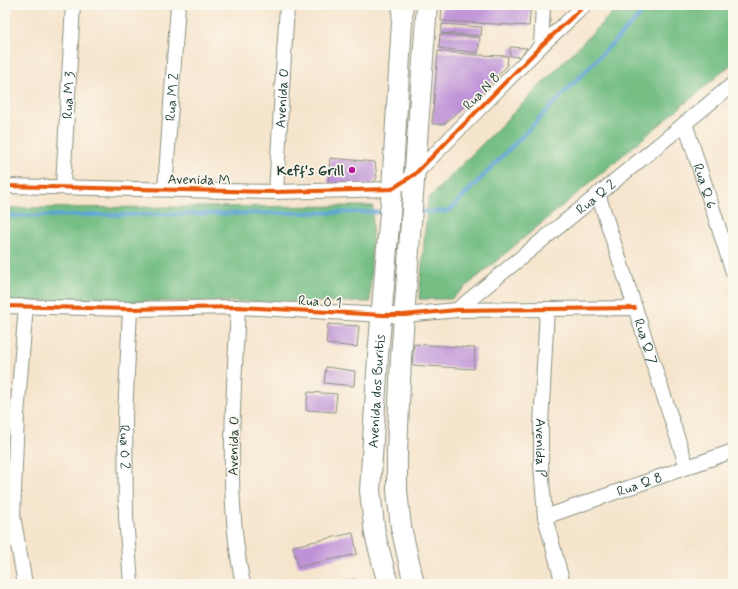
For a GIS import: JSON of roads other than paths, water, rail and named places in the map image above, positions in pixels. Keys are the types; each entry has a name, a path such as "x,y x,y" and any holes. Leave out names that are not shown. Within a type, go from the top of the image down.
{"main road":[{"name":"Avenida dos Buritis","path":"388,584 375,534 370,491 378,356 383,315 391,204 403,5"},
{"name":"Avenida dos Buritis","path":"414,584 401,527 397,491 396,452 404,315 428,5"}],"street":[{"name":"Rua M 3","path":"63,186 74,5"},
{"name":"Rua M 2","path":"166,189 178,5"},
{"name":"Avenida O","path":"276,192 287,5"},
{"path":"541,46 543,5"},
{"name":"Rua N 8","path":"391,204 415,174 541,46 585,5"},
{"name":"Rua Q 2","path":"457,310 733,84"},
{"name":"Rua Q 6","path":"685,123 733,272"},
{"name":"Avenida M","path":"5,186 63,186 276,192 391,204"},
{"name":"Rua Q 7","path":"598,194 687,467"},
{"name":"Rua O 1","path":"5,306 130,309 238,307 383,315 404,315 457,310 635,308"},
{"path":"26,306 9,501 26,584"},
{"name":"Avenida O","path":"238,307 233,413 232,491 233,512 243,584"},
{"name":"Rua O 2","path":"130,309 125,417 126,517 131,584"},
{"name":"Avenida P","path":"547,309 541,425 541,459 545,517 563,584"},
{"name":"Rua Q 8","path":"545,517 733,451"},
{"path":"5,542 13,516"}],"waterway":[{"path":"417,212 449,211 650,5"},
{"path":"5,216 385,212"}],"place":[{"name":"Keff's Grill","path":"352,170"}]}
